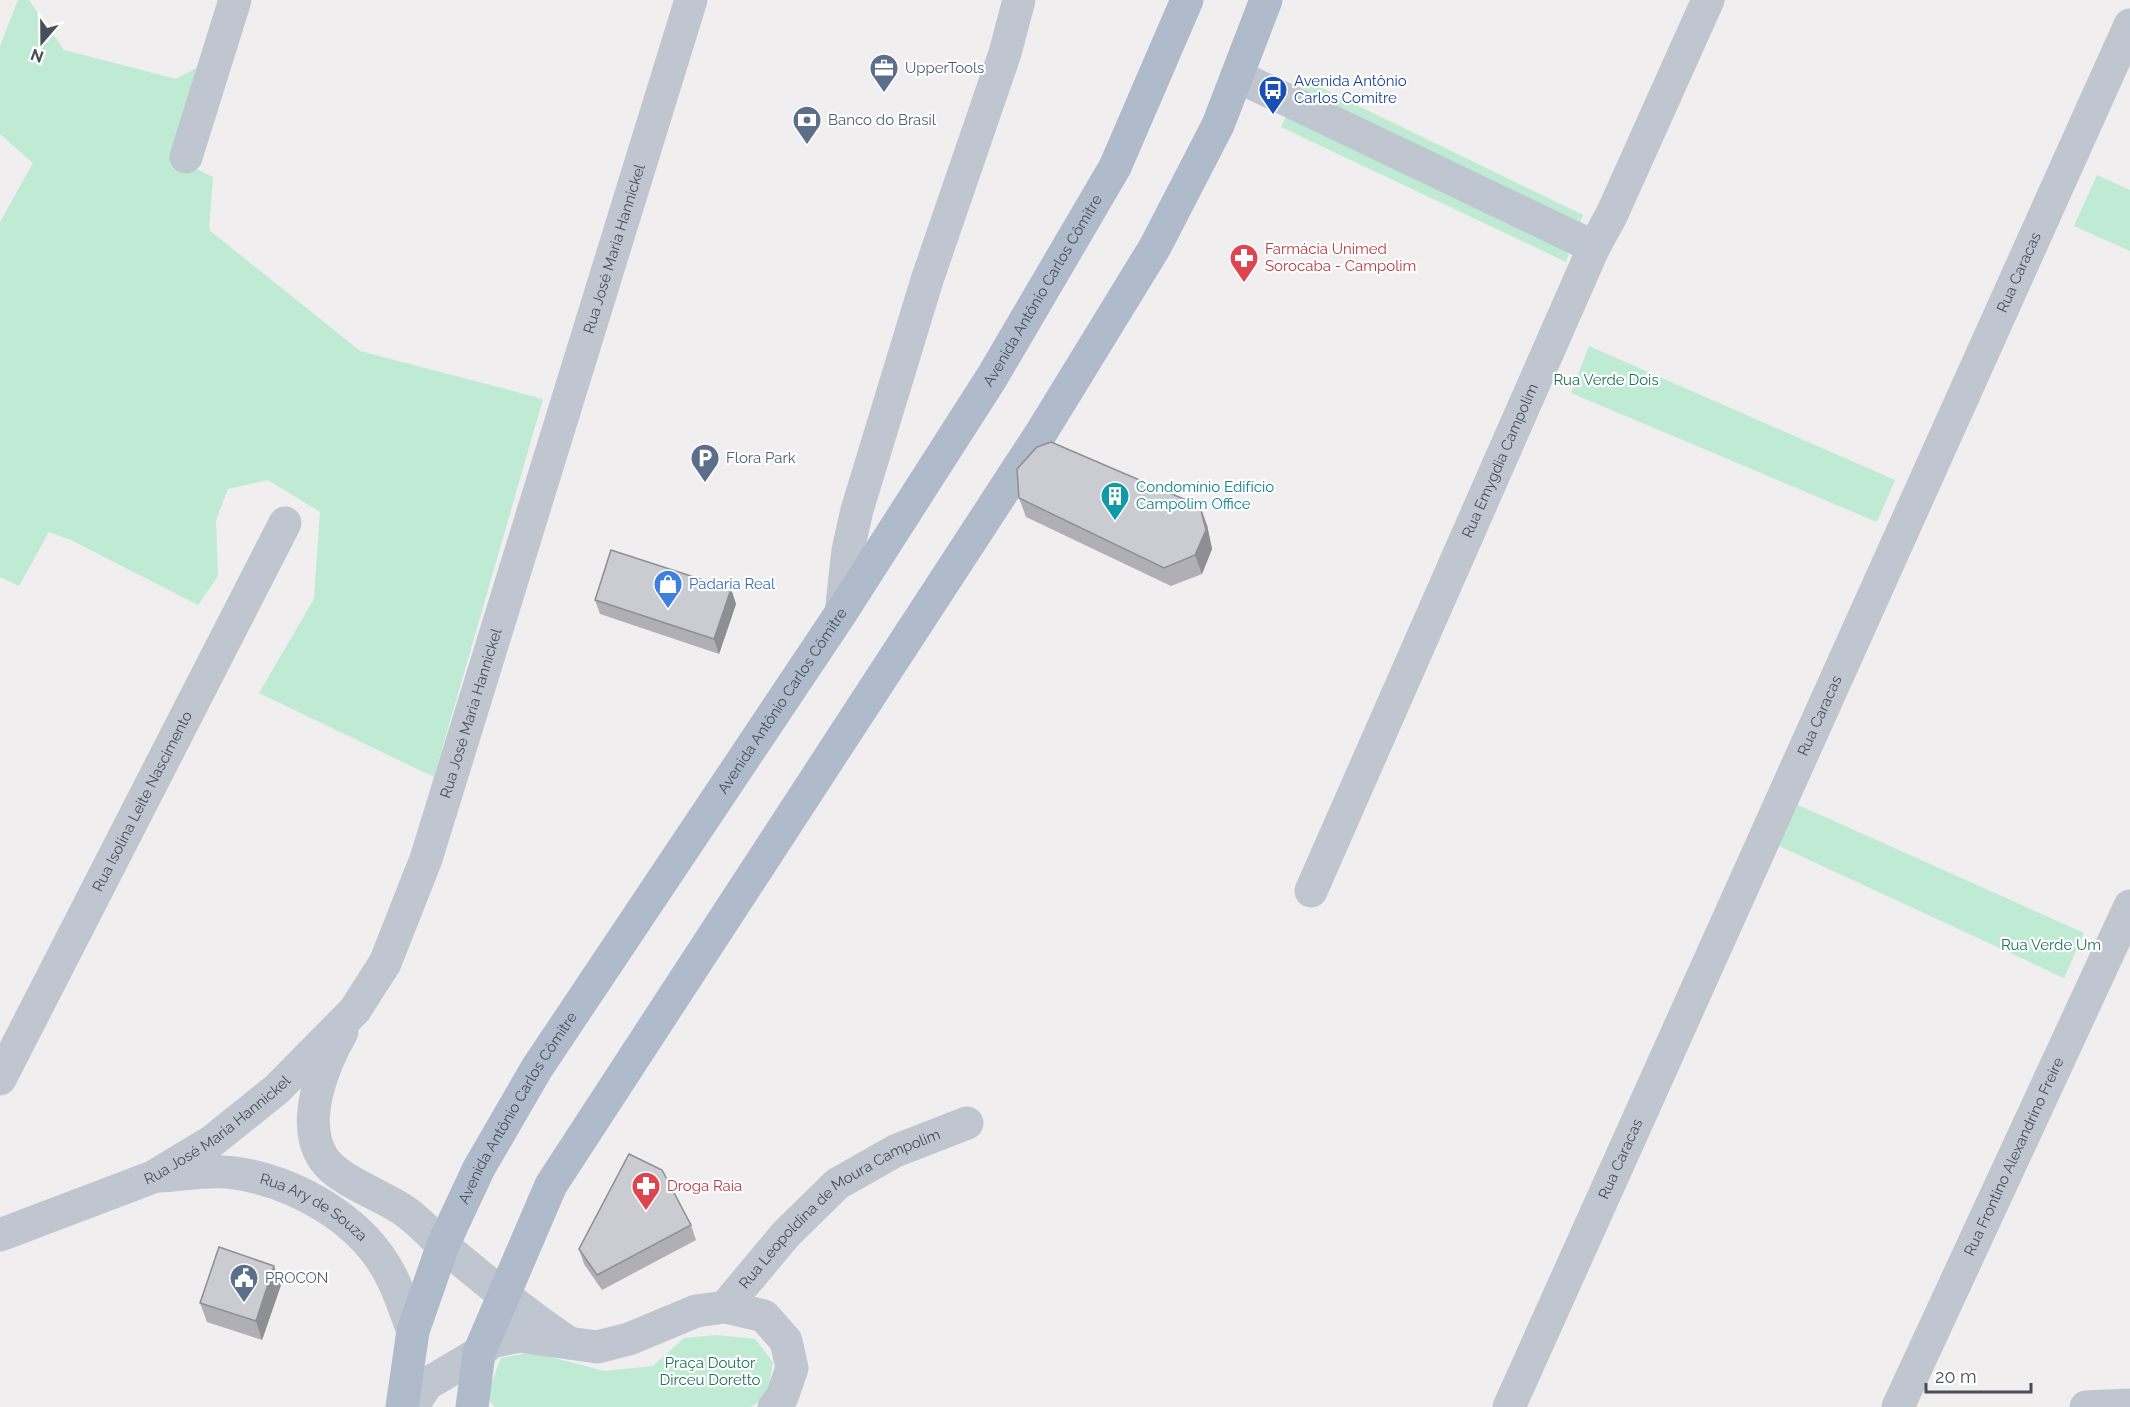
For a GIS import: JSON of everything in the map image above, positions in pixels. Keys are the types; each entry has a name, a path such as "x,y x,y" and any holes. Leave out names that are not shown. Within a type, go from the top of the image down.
{"main road":[{"name":"Avenida Antônio Carlos Cômitre","path":"402,1407 413,1331 443,1245 480,1168 537,1068 841,613 992,377 1115,166 1187,0"},
{"path":"472,1407 479,1353 551,1185 1041,433 1155,247 1218,125 1266,0"}],"street":[{"path":"186,157 235,0"},
{"name":"Rua José Maria Hannickel","path":"0,1235 153,1177 211,1142 277,1089 355,1010 385,963 426,859 691,0"},
{"path":"841,613 848,550 857,510 927,280 1005,53 1019,0"},
{"name":"Rua Emygdia Campolim","path":"1311,891 1594,247 1612,214 1708,0"},
{"name":"Rua Caracas","path":"1509,1407 2130,25"},
{"path":"1237,76 1594,247"},
{"name":"Rua Isolina Leite Nascimento","path":"0,1079 285,523"},
{"name":"Rua Frontino Alexandrino Freire","path":"1898,1407 2130,906"},
{"path":"355,1010 332,1049 314,1113 314,1134 323,1157 336,1171 406,1212 503,1294 571,1344"},
{"name":"Rua Leopoldina de Moura Campolim","path":"725,1308 786,1234 837,1184 895,1151 967,1123"},
{"name":"Rua Ary de Souza","path":"153,1177 234,1173 269,1182 305,1197 334,1213 363,1235 390,1275 413,1331"},
{"name":"Rua Leopoldina de Moura Campolim","path":"479,1353 491,1342 519,1336 597,1347 629,1339 696,1311 725,1308 764,1316 786,1341 792,1368 784,1401"},
{"path":"412,1407 426,1384 479,1353"},
{"path":"2086,1407 2124,1406"}],"green space":[{"path":"18,0 29,0 64,50 176,79 211,60 173,157 213,177 209,230 360,351 543,399 434,777 259,693 314,599 320,512 268,480 228,489 216,520 218,576 198,605 73,541 49,532 19,586 0,577 0,222 33,163 0,134 0,46"},
{"path":"1303,79 1583,215 1566,262 1281,127"},
{"path":"2097,175 2130,190 2130,251 2074,226"},
{"name":"Rua Verde Dois","path":"1589,346 1895,480 1877,522 1571,393"},
{"name":"Rua Verde Um","path":"1798,805 2084,933 2064,978 1777,845"},
{"name":"Praça Doutor Dirceu Doretto","path":"716,1335 755,1339 773,1362 767,1395 751,1407 495,1407 486,1397 501,1358 532,1352 604,1371 653,1366 684,1338"}],"building":[{"name":"Condomínio Edifício Campolim Office","path":"1051,442 1200,506 1206,530 1195,555 1164,568 1019,498 1017,469 1037,447"},
{"name":"Padaria Real","path":"611,550 731,589 714,639 595,600"},
{"name":"Droga Raia","path":"629,1154 662,1170 691,1225 597,1275 579,1249"},
{"path":"219,1247 274,1266 256,1321 200,1303"}],"place":[{"name":"UpperTools","path":"884,94"},
{"name":"Avenida Antônio Carlos Comitre","path":"1273,116"},
{"name":"Banco do Brasil","path":"807,146"},
{"name":"Farmácia Unimed Sorocaba - Campolim","path":"1244,284"},
{"name":"Flora Park","path":"705,484"},
{"name":"Condomínio Edifício Campolim Office","path":"1115,522"},
{"name":"Padaria Real","path":"668,610"},
{"name":"Droga Raia","path":"646,1212"},
{"name":"PROCON","path":"244,1304"}]}
